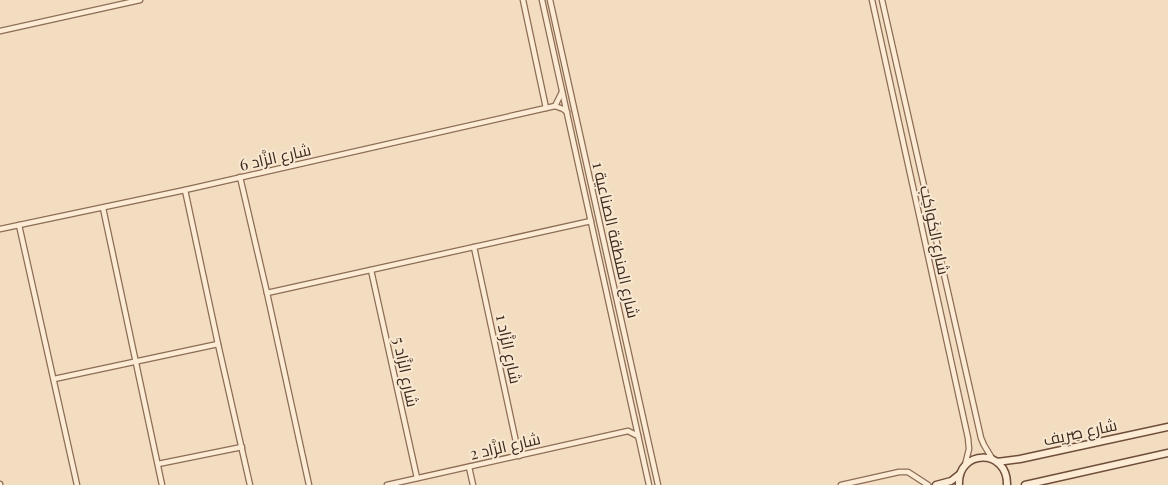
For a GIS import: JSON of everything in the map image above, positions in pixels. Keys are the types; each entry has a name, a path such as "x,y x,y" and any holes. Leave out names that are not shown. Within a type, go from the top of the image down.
{"main road":[{"name":"شارع صِرِيف","path":"965,465 978,458 995,461 1039,455 1168,427"},
{"path":"1025,485 1168,452"},
{"path":"995,461 1005,472 1007,485"},
{"path":"936,485 951,481 960,474 965,465"},
{"path":"960,474 960,485"}],"street":[{"path":"0,31 140,0"},
{"path":"523,0 546,108"},
{"name":"شارع المنطقة الصناعية 1","path":"542,0 649,485"},
{"name":"شارع المنطقة الصناعية 1","path":"550,0 658,485"},
{"name":"شارع الكَواكِب","path":"872,0 968,438 969,449 965,465"},
{"name":"شارع الكَواكِب","path":"882,0 981,438 995,461"},
{"path":"562,92 555,106 567,112"},
{"name":"شارع الزَّاد 6","path":"0,230 186,190 555,106"},
{"path":"240,177 309,485"},
{"path":"186,190 250,485"},
{"path":"103,208 162,485"},
{"path":"267,293 591,221"},
{"path":"20,225 77,485"},
{"name":"شارع الزَّاد 1","path":"474,248 519,456"},
{"name":"شارع الزَّاد 5","path":"371,270 417,478"},
{"path":"54,379 218,344"},
{"path":"634,417 628,431 638,436"},
{"name":"شارع الزَّاد 2","path":"387,485 628,431"},
{"path":"158,464 242,447"},
{"path":"470,467 474,485"},
{"path":"841,485 899,472 908,472 928,485"}]}
